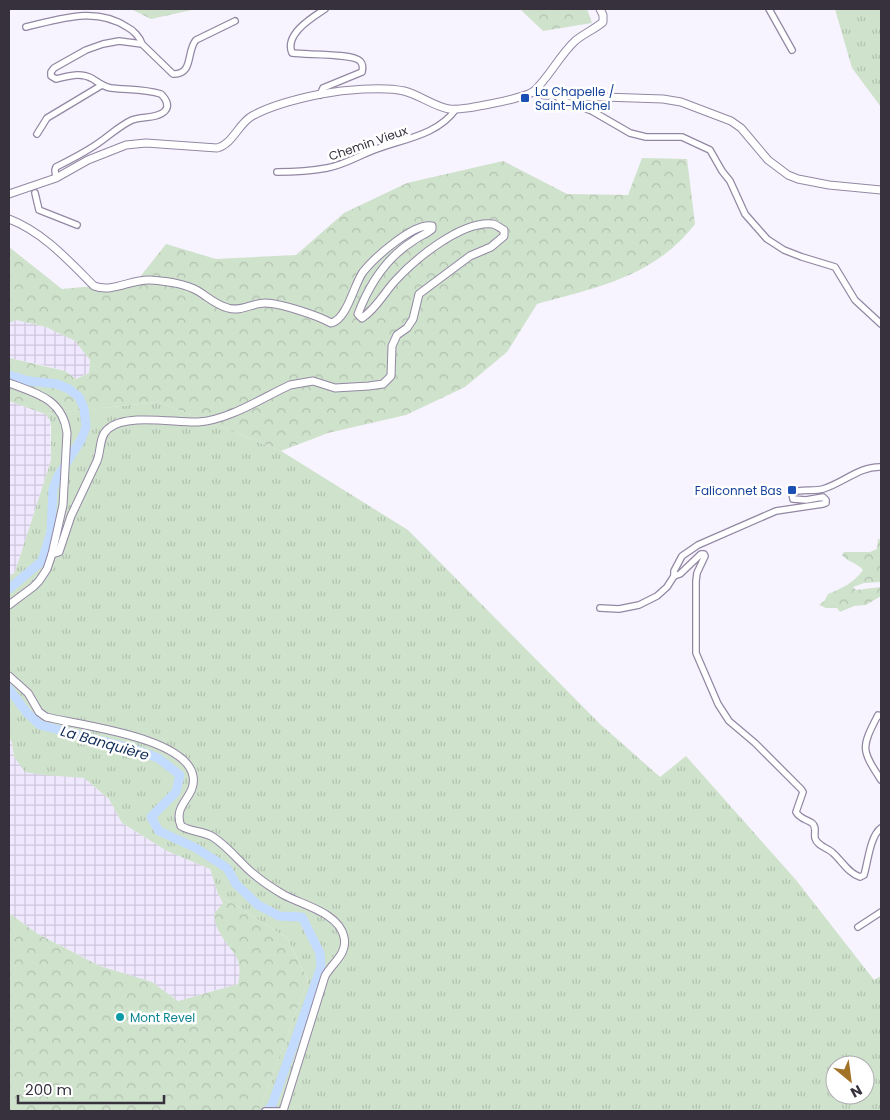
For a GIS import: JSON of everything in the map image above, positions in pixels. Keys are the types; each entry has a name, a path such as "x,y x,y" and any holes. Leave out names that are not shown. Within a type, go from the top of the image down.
{"street":[{"path":"320,94 323,88 362,72 363,66 360,61 350,56 292,53 290,49 291,42 297,30 325,9"},
{"path":"9,194 56,178 88,160 126,145 146,144 217,148 224,146 241,124 253,116 320,94 393,89 414,94 442,107 456,109 513,98 533,92 576,40 603,22 603,15 600,9"},
{"path":"769,9 792,50"},
{"path":"26,28 63,18 91,15 105,17 120,22 131,29 141,40 142,44 172,74 178,75 184,72 188,66 193,44 196,40 235,21"},
{"path":"56,178 56,166 97,144 124,124 133,120 159,115 167,107 165,98 161,94 135,89 110,88 87,76 78,74 56,79 51,76 51,72 54,68 86,50 103,44 120,41 142,44"},
{"path":"37,134 47,118 102,85"},
{"path":"533,92 558,96 663,99 681,102 736,124 768,160 788,175 798,179 829,185 881,190"},
{"path":"558,96 559,99 592,111 630,133 646,137 682,136 710,150 722,171 730,180 745,214 767,239 784,250 835,267 855,300 881,324"},
{"name":"Chemin Vieux","path":"277,172 307,171 345,164 374,150 428,132 453,114 456,109"},
{"path":"35,193 40,210 77,226"},
{"path":"9,219 32,230 45,239 94,286 110,288 147,280 175,282 197,290 219,306 239,309 265,303 321,317 331,323 339,319 362,273 387,248 416,230 427,225 432,226 432,228 398,252 378,273 358,314 362,318 368,314 395,281 419,258 460,230 477,224 495,224 504,230 504,236 490,247 470,256 419,294 413,319 407,328 396,335 392,346 391,376 384,384 335,388 320,382 302,382 290,385 222,418 199,422 152,419 115,425 108,428 102,439 101,452 71,516 59,552 52,554"},
{"path":"9,383 47,398 56,405 66,424 67,446 64,505 52,554 46,569 33,587 9,605"},
{"path":"600,608 619,609 639,605 657,596 668,586 674,576 676,565 682,556 698,545 776,511 826,503 823,497 806,500 793,499 792,493 795,491 811,491 824,488 867,468 881,467"},
{"path":"674,576 680,574 701,554 704,554 705,556 697,572 696,581 696,653 718,704 729,721 779,766 803,792 796,812 798,816 813,823 816,828 815,838 819,844 834,854 843,866 856,876 864,876 872,845 878,829 881,828"},
{"path":"9,676 28,693 39,712 46,717 135,736 182,759 191,769 194,780 190,793 179,812 178,818 181,826 213,837 260,879 283,894 327,915 334,920 343,932 345,945 343,952 325,976 283,1111 265,1111"},
{"path":"881,716 878,715 864,749 866,756 881,780"},
{"path":"858,927 881,912"}],"shaded area":[{"path":"16,320 46,327 75,341 90,360 89,373 76,379 65,371 9,358 9,323"},
{"path":"9,401 45,414 50,420 51,460 15,572 9,577"},
{"path":"9,737 14,757 84,778 109,799 122,823 167,851 210,869 218,894 223,902 219,932 236,955 241,970 238,984 178,1001 152,982 100,966 38,934 9,913"}],"green space":[{"path":"131,9 196,9 151,19"},
{"path":"520,9 587,9 592,23 543,31"},
{"path":"835,9 881,9 881,107 852,68"},
{"path":"642,158 687,159 695,224 679,242 662,256 624,278 537,304 507,352 465,387 406,415 328,433 281,451 159,402 45,414 9,401 10,358 65,371 76,379 89,373 90,360 75,341 46,327 16,320 9,323 9,247 62,289 136,282 166,244 216,259 296,255 344,213 407,183 503,161 567,194 628,195"},
{"path":"159,402 281,451 408,530 600,724 660,777 686,756 796,880 874,980 881,976 881,1111 259,1111 308,980 287,938 218,894 210,869 167,851 122,823 109,799 84,778 25,772 14,757 9,737 9,577 15,572 51,460 50,420 45,414"},
{"path":"878,539 881,540 881,582 864,583 853,587 856,590 881,587 881,596 866,605 854,606 840,612 837,608 826,608 819,605 828,594 847,585 863,570 844,557 842,555 844,552 870,552 877,549"},
{"path":"218,894 287,938 308,980 259,1111 9,1111 9,913 38,934 100,966 152,982 178,1001 238,984 238,961 224,940 215,921 214,914 223,903"}],"waterway":[{"name":"La Banquière","path":"9,375 29,381 57,384 69,389 79,397 84,408 86,427 81,440 58,476 53,489 51,532 42,561 9,589"},
{"name":"La Banquière","path":"9,689 27,713 40,725 134,749 158,758 180,775 176,792 151,817 159,831 196,848 227,868 236,884 258,905 279,916 302,917 320,953 321,967 272,1105 267,1111"}],"place":[{"name":"La Chapelle / Saint-Michel","path":"525,98"},
{"name":"Faliconnet Bas","path":"792,490"},
{"name":"Mont Revel","path":"120,1017"}]}
